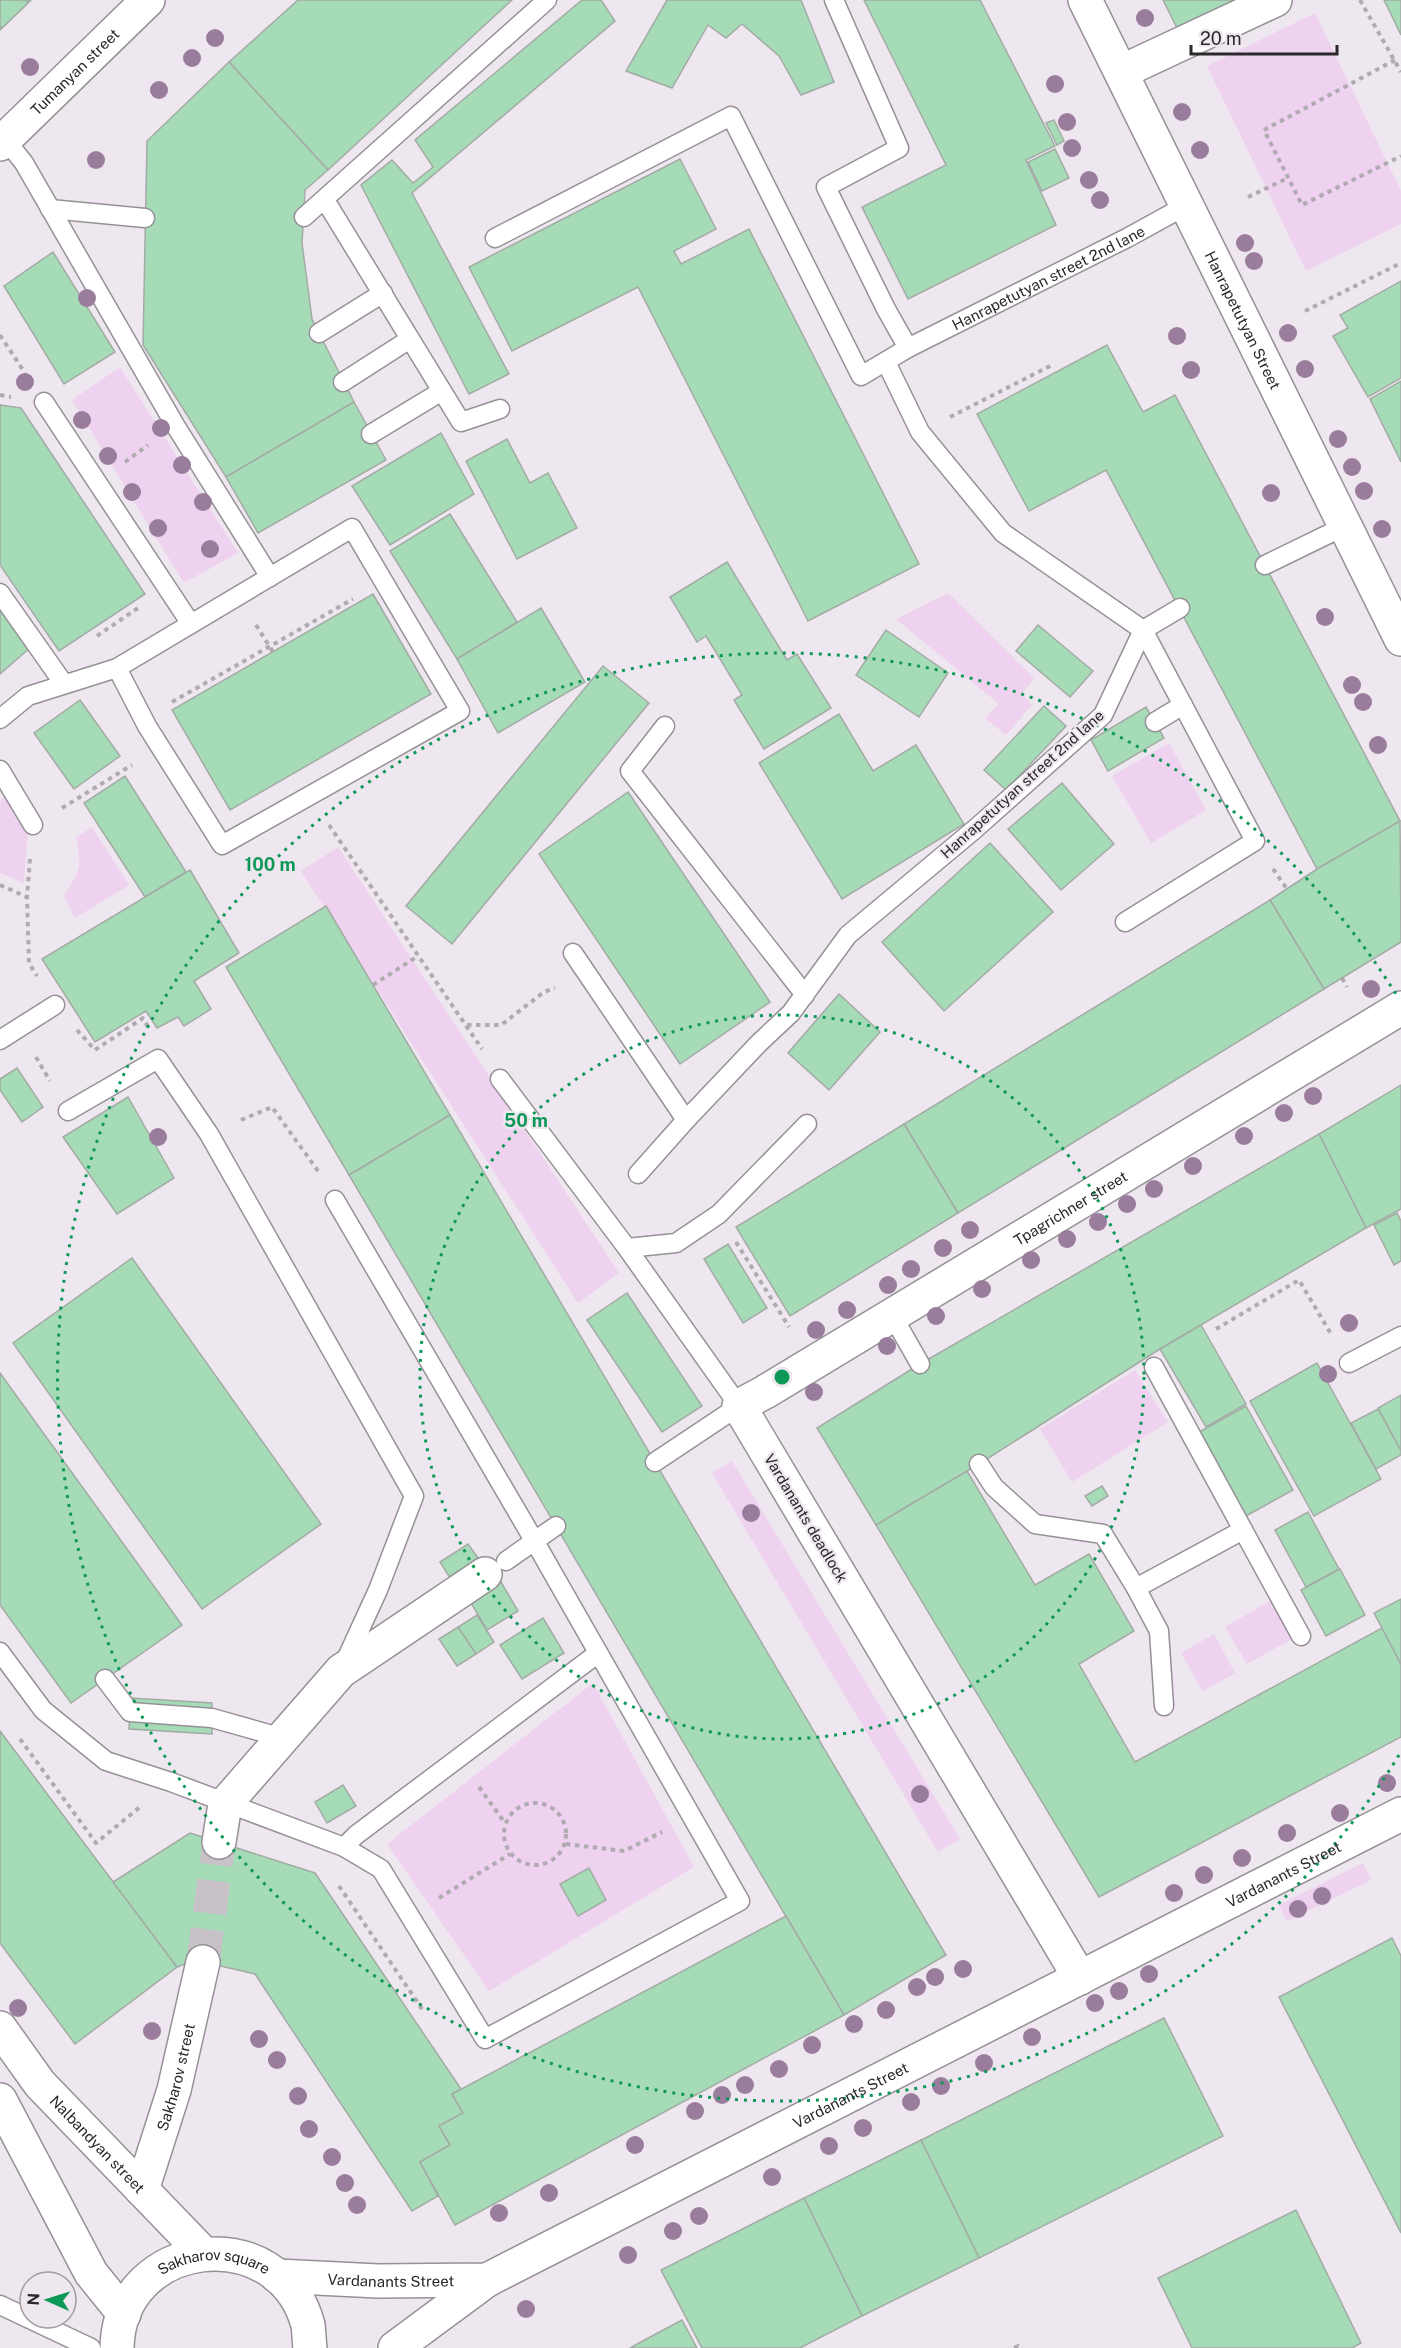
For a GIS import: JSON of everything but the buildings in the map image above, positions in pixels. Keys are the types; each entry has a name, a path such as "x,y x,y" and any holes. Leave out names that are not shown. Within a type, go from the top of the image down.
{"street":[{"name":"Tumanyan street","path":"2,141 148,0"},
{"name":"Hanrapetutyan Street","path":"1085,0 1401,639"},
{"path":"1121,72 1275,0"},
{"name":"Tpagrichner street","path":"739,1406 1401,1008"},
{"name":"Vardanants deadlock","path":"739,1406 1080,1978"},
{"path":"219,1842 225,1804 341,1671 495,1568"},
{"name":"Vardanants Street","path":"277,2276 378,2281 487,2280 1401,1814"},
{"name":"Sakharov street","path":"142,2190 174,2090 203,1962"},
{"name":"Nalbandyan street","path":"0,2028 40,2084 203,2253"},
{"path":"0,2100 91,2273 124,2314"},
{"name":"Sakharov square","path":"117,2348 124,2314 137,2291 156,2272 178,2260 203,2253 230,2254 255,2262 277,2276 296,2298 308,2325 310,2348"},
{"path":"395,2348 487,2280"}],"lane":[{"path":"304,218 548,0"},
{"path":"834,0 899,148 826,187 886,309 908,348"},
{"name":"Hanrapetutyan street 2nd lane","path":"495,238 731,116 861,376 908,348 1127,238 1187,205"},
{"path":"2,141 24,163 175,425 270,577"},
{"path":"325,200 460,422 500,409"},
{"path":"50,208 145,218"},
{"path":"319,333 383,293"},
{"path":"343,382 410,339"},
{"path":"886,362 920,432 1003,533 1143,630 1255,841 1125,922"},
{"path":"371,434 442,391"},
{"path":"44,402 191,624"},
{"path":"1265,565 1345,526"},
{"path":"0,719 28,696 117,668 352,528 460,711 222,845 143,719 117,668"},
{"path":"0,593 64,684"},
{"path":"1143,630 1180,608"},
{"name":"Hanrapetutyan street 2nd lane","path":"638,1174 759,1043 791,1014 848,935 975,829 1103,715 1143,630"},
{"path":"1155,722 1183,705"},
{"path":"665,726 630,771 805,995"},
{"path":"0,770 33,825"},
{"path":"573,953 686,1120"},
{"path":"0,1040 55,1005"},
{"path":"68,1111 158,1059 209,1134 414,1496 378,1590 341,1671"},
{"name":"Vardanants deadlock","path":"500,1079 627,1248 739,1406"},
{"path":"627,1248 676,1244 719,1214 807,1124"},
{"path":"0,1652 43,1710 106,1761 171,1782 344,1847 381,1869 485,2038 740,1900 597,1654 535,1542 335,1200"},
{"path":"892,1315 920,1364"},
{"path":"1349,1363 1401,1336"},
{"path":"1154,1367 1301,1636"},
{"path":"655,1462 739,1406"},
{"path":"979,1464 994,1487 1035,1524 1103,1534 1159,1631 1164,1707"},
{"path":"495,1568 556,1526"},
{"path":"1136,1588 1243,1530"},
{"path":"344,1847 356,1835 597,1654"},
{"path":"105,1679 130,1712 212,1718 283,1738"},
{"path":"0,2305 91,2348"}],"path":[{"path":"1360,0 1401,72"},
{"path":"1395,60 1264,130 1302,205 1401,156"},
{"path":"1248,196 1288,178"},
{"path":"1305,311 1401,263"},
{"path":"0,335 44,402"},
{"path":"920,432 1054,364"},
{"path":"143,719 382,582"},
{"path":"52,666 167,588"},
{"path":"152,1033 143,1018 95,1050 55,1005 29,963 27,897 33,825 161,747"},
{"path":"310,797 483,1052"},
{"path":"0,885 27,897"},
{"path":"373,985 418,956"},
{"path":"466,1025 501,1025 544,993 588,976"},
{"path":"1342,978 1347,987"},
{"path":"19,1027 68,1111"},
{"path":"209,1134 272,1107 320,1174"},
{"path":"719,1214 793,1333"},
{"path":"1216,1329 1299,1280 1349,1363"},
{"path":"14,1731 96,1843 171,1782"},
{"path":"459,1758 505,1823"},
{"path":"529,1803 545,1804 558,1813 566,1827 566,1844 556,1859 540,1866 523,1864 510,1854 503,1839 505,1823 514,1810 529,1803"},
{"path":"566,1844 624,1851 692,1816"},
{"path":"410,1915 510,1854"},
{"path":"336,1881 427,2016"}],"shaded area":[{"path":"1315,13 1401,191 1401,224 1306,271 1207,66"},
{"path":"120,367 238,553 184,583 72,400"},
{"path":"948,593 1034,678 1022,694 1032,705 1006,735 985,718 999,704 896,619"},
{"path":"1169,743 1206,810 1151,843 1112,776"},
{"path":"7,793 28,828 24,883 0,873 0,802"},
{"path":"92,827 129,885 75,918 64,896 78,868 79,855 76,838"},
{"path":"338,847 619,1273 578,1303 301,871"},
{"path":"1135,1370 1168,1422 1072,1482 1040,1429"},
{"path":"732,1461 960,1839 938,1852 712,1473"},
{"path":"1270,1601 1292,1639 1247,1664 1225,1627"},
{"path":"1214,1634 1235,1673 1203,1691 1181,1653"},
{"path":"593,1683 694,1867 489,1991 387,1844"},
{"path":"1363,1863 1371,1880 1287,1921 1279,1905"}],"tunnel":[{"path":"203,1962 219,1842"}]}
